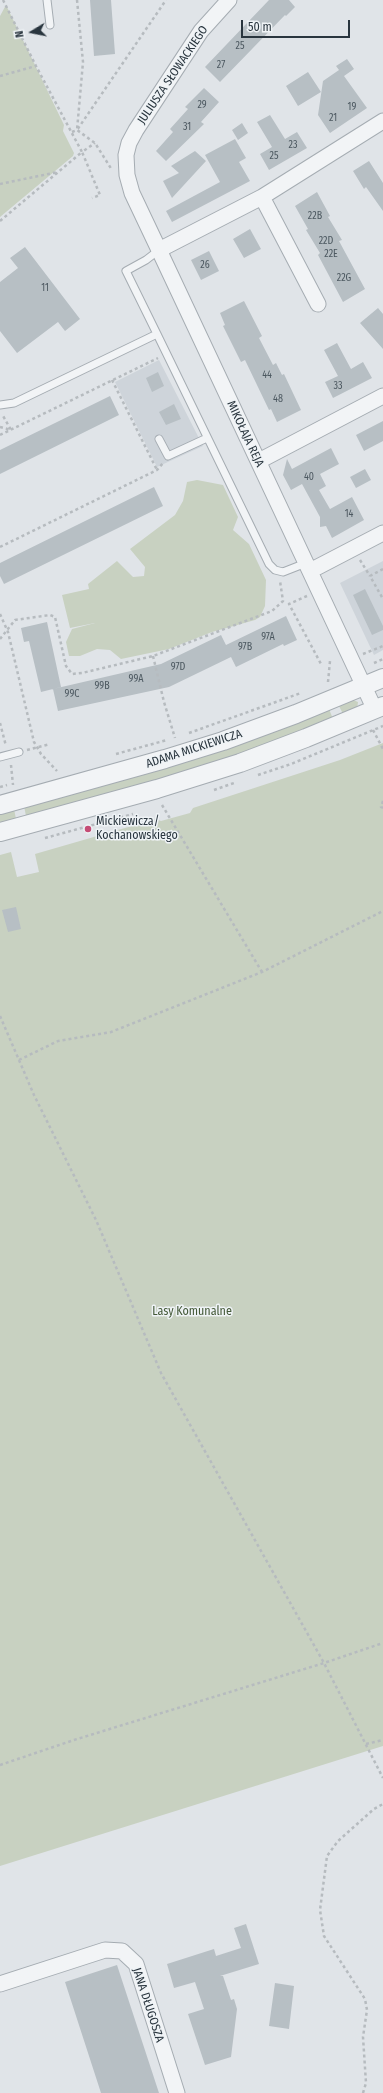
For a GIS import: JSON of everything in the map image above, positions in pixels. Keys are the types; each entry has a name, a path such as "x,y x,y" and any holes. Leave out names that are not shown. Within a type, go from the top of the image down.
{"street":[{"name":"JULIUSZA SŁOWACKIEGO","path":"126,155 133,137 201,31 228,0"},
{"path":"159,250 262,197 383,121"},
{"name":"MIKOŁAJA REJA","path":"126,155 126,168 129,184 159,250 358,672 379,708"},
{"path":"262,197 318,304"},
{"path":"258,462 383,396"},
{"path":"309,567 353,550 383,533"},
{"name":"ADAMA MICKIEWICZA","path":"0,805 165,759 223,741 296,714 358,672 383,678"},
{"path":"0,832 137,794 240,763 379,708"},
{"name":"JANA DŁUGOSZA","path":"0,1984 105,1950 122,1951 136,1964 177,2093"}],"lane":[{"path":"47,0 50,25"},
{"path":"159,250 146,260 126,271 269,564 278,572 309,567"},
{"path":"0,404 14,403 156,334"},
{"path":"159,439 168,456 207,438"},
{"path":"0,757 19,752"}],"path":[{"path":"0,3 2,0 82,152 100,195 92,198"},
{"path":"77,0 83,62 77,130 166,0"},
{"path":"0,76 36,66"},
{"path":"0,221 82,152 94,144"},
{"path":"0,184 59,172"},
{"path":"0,435 166,354"},
{"path":"112,380 157,470"},
{"path":"0,404 1,412 11,430"},
{"path":"0,428 11,430"},
{"path":"0,547 157,470 168,456"},
{"path":"353,550 383,599"},
{"path":"370,576 383,570"},
{"path":"278,572 283,601"},
{"path":"289,604 310,595"},
{"path":"283,601 289,604 321,664"},
{"path":"0,639 15,620 42,614 55,617 66,666 72,674 154,656 272,611 283,601"},
{"path":"0,614 7,630 37,748 57,771"},
{"path":"358,672 383,646"},
{"path":"154,656 164,702 176,738"},
{"path":"323,684 358,672 383,659"},
{"path":"328,682 330,661"},
{"path":"108,756 176,738 304,692"},
{"path":"373,730 383,749"},
{"path":"19,752 50,744"},
{"path":"50,773 64,769"},
{"path":"0,787 20,781"},
{"path":"383,802 381,807 383,808"},
{"path":"162,805 262,972"},
{"path":"19,1060 58,1041 111,1032 262,972 383,911"},
{"path":"0,1016 34,1095 96,1220 161,1373 324,1663 383,1778"},
{"path":"0,1765 74,1740 324,1663 383,1643"},
{"path":"366,1744 383,1740"},
{"path":"363,2093 366,2083 363,2037 367,2010 364,1999 324,1936 320,1910 327,1856 338,1841 374,1809 383,1804"}],"shaded area":[{"path":"159,360 203,446 157,467 115,382"},
{"path":"383,561 383,650 374,655 340,583"}],"green space":[{"path":"6,5 64,125 63,131 74,153 73,156 0,217 0,16"},
{"path":"197,480 223,485 238,517 233,530 249,544 266,580 265,606 260,617 255,620 212,632 169,649 121,659 110,650 97,649 80,656 69,656 66,642 72,629 95,623 70,628 62,595 89,589 88,584 117,561 133,577 144,576 145,567 130,549 175,515 183,501 187,482"},
{"path":"353,700 358,702 357,709 343,714 339,706"},
{"path":"329,709 333,719 267,745 173,775 26,816 24,806"},
{"name":"Lasy Komunalne","path":"383,743 383,1746 0,1866 0,855 11,852 17,877 39,872 35,854 156,819 161,821 190,813 193,808 340,760"},
{"path":"14,809 16,819 0,824 0,813"}],"building":[{"path":"90,0 111,0 115,54 94,56"},
{"path":"269,0 289,0 295,7 286,16 285,15 220,82 205,67"},
{"path":"347,59 354,69 344,76 367,108 330,133 318,115 323,81 339,70 336,66"},
{"path":"308,72 321,92 298,106 286,86"},
{"path":"204,88 219,102 201,122 204,124 166,161 156,151 173,132 170,129 188,109 185,107"},
{"path":"270,115 285,139 297,132 307,148 269,170 260,154 272,147 257,122"},
{"path":"242,123 248,133 238,140 232,130"},
{"path":"235,139 246,158 239,162 250,181 172,222 166,211 220,182 205,155"},
{"path":"195,151 206,161 172,198 163,181 179,173 171,166"},
{"path":"369,161 383,183 383,211 366,187 364,189 353,171"},
{"path":"317,192 330,216 328,217 342,240 339,241 365,289 343,302 318,255 320,253 306,230 308,229 295,206"},
{"path":"250,229 261,249 244,258 233,239"},
{"path":"25,247 80,319 65,331 58,322 17,353 0,331 0,282 18,268 10,258"},
{"path":"209,251 219,271 201,280 191,260"},
{"path":"244,301 262,336 259,338 273,365 276,363 282,375 284,374 301,410 277,422 271,409 269,410 245,360 241,362 223,326 225,325 220,313"},
{"path":"378,308 383,314 383,349 360,323"},
{"path":"337,343 351,369 363,362 372,378 333,398 325,382 338,376 324,350"},
{"path":"158,372 164,386 152,392 146,378"},
{"path":"110,396 119,415 0,474 0,450"},
{"path":"174,404 181,419 166,425 159,412"},
{"path":"383,421 383,441 364,451 356,435"},
{"path":"331,448 339,464 320,474 326,486 319,490 330,509 352,497 364,520 332,538 326,526 320,527 320,517 302,484 291,490 283,475 287,459 292,469"},
{"path":"365,469 371,480 356,488 350,477"},
{"path":"154,487 163,506 4,584 0,576 0,563"},
{"path":"365,589 383,626 383,630 372,635 353,595"},
{"path":"286,616 297,640 284,646 283,644 236,667 231,657 169,687 58,711 53,689 161,664 221,635 226,645"},
{"path":"47,622 61,687 41,692 29,641 24,642 21,628"},
{"path":"16,907 21,929 8,932 2,910"},
{"path":"246,1924 259,1964 220,1976 223,1976 231,2000 234,1999 237,2009 231,2057 205,2065 188,2014 204,2009 195,1982 174,1988 167,1964 214,1949 216,1956 241,1948 234,1928"},
{"path":"117,1965 159,2093 101,2093 65,1982"},
{"path":"275,1983 294,1986 289,2029 269,2026"}],"place":[{"name":"Mickiewicza/ Kochanowskiego","path":"88,829"}]}
